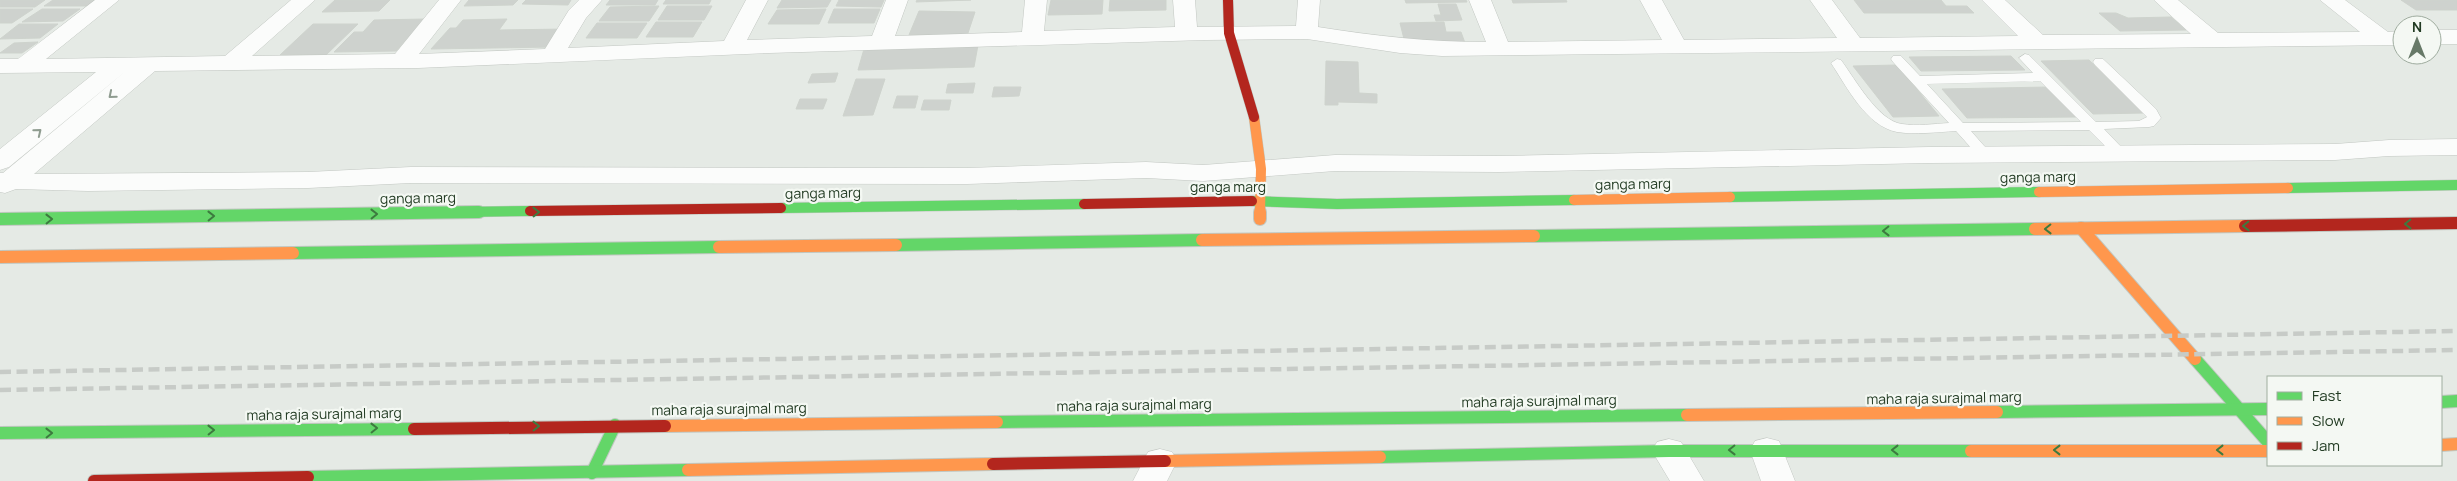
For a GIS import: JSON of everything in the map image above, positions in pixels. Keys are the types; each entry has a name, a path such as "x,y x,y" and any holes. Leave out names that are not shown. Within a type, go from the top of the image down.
{"street":[{"path":"24,65 108,0"},
{"path":"231,63 304,0"},
{"path":"402,61 450,0"},
{"path":"553,54 577,15 591,0"},
{"path":"732,48 757,0"},
{"path":"882,43 897,0"},
{"path":"1032,38 1036,0"},
{"path":"1184,0 1187,34"},
{"path":"1228,0 1229,33 1254,114 1261,169 1258,201 1261,240"},
{"path":"1307,32 1308,0"},
{"path":"1480,0 1500,48"},
{"path":"1651,0 1676,46"},
{"path":"1821,0 1852,44"},
{"path":"1993,0 2031,50"},
{"path":"2166,0 2212,40"},
{"path":"2331,0 2392,38"},
{"path":"0,66 402,61 1032,38 1307,32 1400,46 1442,49 1852,44 2031,50 2212,40 2392,38"},
{"path":"2442,37 2457,37"},
{"path":"3,178 120,64"},
{"path":"3,178 149,64"},
{"path":"3,178 88,183 190,180 308,180 411,175 967,176 1146,170 1203,173 1335,163 1499,164 1615,160 1986,156 2119,152 2335,152 2390,148 2457,147"},
{"name":"ganga marg","path":"0,220 1258,201 1358,204 2457,185"},
{"path":"0,257 2457,223"},
{"path":"2081,228 2267,441"},
{"path":"2442,402 2457,401"},
{"name":"maha raja surajmal marg","path":"0,433 2267,409"},
{"path":"590,477 615,425"},
{"path":"2442,445 2457,444"},
{"path":"1767,450 1778,481"},
{"path":"94,481 1155,471 1669,451 2267,451"},
{"path":"1669,451 1687,481"}],"lane":[{"path":"2031,50 2043,77 2119,152"},
{"path":"1897,60 1986,156"},
{"path":"1837,63 1877,117 1886,124 1899,128 2092,126 2149,123 2154,118 2151,112 2099,62"},
{"path":"1917,80 2043,77"}],"building":[{"path":"0,0 45,0 35,7 0,7"},
{"path":"53,0 98,0 90,6 44,6"},
{"path":"335,0 390,0 379,11 322,12"},
{"path":"469,0 518,0 513,5 464,6"},
{"path":"526,0 571,0 568,5 522,4"},
{"path":"610,0 658,0 655,5 606,5"},
{"path":"666,0 711,0 709,4 663,4"},
{"path":"782,0 831,0 827,7 777,8"},
{"path":"839,0 884,0 881,7 836,6"},
{"path":"917,0 971,0 916,2"},
{"path":"1051,0 1103,0 1102,14 1048,15"},
{"path":"1110,0 1166,0 1166,10 1109,11"},
{"path":"1405,0 1466,0 1467,2 1406,3"},
{"path":"1512,0 1566,0 1567,2 1513,3"},
{"path":"1854,0 1941,0 1946,6 1967,6 1974,13 1864,13"},
{"path":"2401,0 2457,0 2457,10 2416,10"},
{"path":"1438,4 1456,4 1462,20 1436,21 1434,15 1441,15"},
{"path":"659,6 649,21 599,21 610,7"},
{"path":"667,6 712,6 704,20 658,20"},
{"path":"0,9 33,9 12,23 0,23"},
{"path":"42,9 80,9 63,21 22,22"},
{"path":"826,9 819,24 768,24 777,10"},
{"path":"834,9 880,9 874,23 828,23"},
{"path":"919,11 975,12 967,36 909,35"},
{"path":"2099,13 2116,13 2128,18 2171,17 2186,30 2120,31"},
{"path":"426,19 396,51 334,52 354,32 363,32 374,20"},
{"path":"507,19 499,30 566,29 553,47 431,49 450,28 456,28 463,20"},
{"path":"656,22 702,22 693,37 646,37"},
{"path":"1444,22 1446,32 1461,32 1465,43 1405,43 1400,23"},
{"path":"597,23 647,23 637,38 586,38"},
{"path":"19,24 58,24 40,38 0,39"},
{"path":"313,24 358,24 326,55 280,55"},
{"path":"38,42 22,53 0,53 14,43"},
{"path":"978,45 974,67 858,70 864,49"},
{"path":"2011,56 2025,70 1921,71 1909,57"},
{"path":"2089,60 2144,113 2093,114 2041,61"},
{"path":"1326,61 1358,62 1359,93 1377,94 1377,103 1338,102 1338,105 1325,105"},
{"path":"1897,65 1939,116 1893,117 1853,66"},
{"path":"838,73 835,82 808,83 812,74"},
{"path":"856,79 885,79 873,115 843,116"},
{"path":"975,83 973,93 946,93 948,84"},
{"path":"994,87 1021,87 1019,96 992,97"},
{"path":"2048,87 2077,117 1967,118 1942,89"},
{"path":"897,96 918,96 915,108 893,108"},
{"path":"800,99 827,99 823,109 796,109"},
{"path":"924,100 951,100 949,110 921,110"}],"railway":[{"path":"0,372 2457,331"},
{"path":"0,390 2457,350"}],"traffic: fast":[{"path":"2288,188 2457,185"},
{"path":"1730,197 2039,192"},
{"path":"1252,201 1337,204 1574,200"},
{"path":"781,208 1084,204"},
{"path":"0,219 530,211"},
{"path":"1534,236 2035,229"},
{"path":"896,245 1202,240"},
{"path":"293,253 719,247"},
{"path":"2195,359 2267,441"},
{"path":"2442,402 2457,401"},
{"path":"1997,412 2267,409"},
{"path":"997,422 1687,415"},
{"path":"592,473 615,425"},
{"path":"0,433 414,429"},
{"path":"1380,457 1669,451 1971,451"},
{"path":"308,477 688,470"}],"traffic: slow":[{"path":"1254,117 1261,169 1260,219"},
{"path":"2039,192 2288,188"},
{"path":"1574,200 1730,197"},
{"path":"2035,229 2245,226"},
{"path":"2081,228 2195,359"},
{"path":"1202,240 1534,236"},
{"path":"719,247 896,245"},
{"path":"0,257 293,253"},
{"path":"1687,415 1997,412"},
{"path":"665,426 997,422"},
{"path":"2442,445 2457,444"},
{"path":"1971,451 2267,451"},
{"path":"1165,461 1380,457"},
{"path":"688,470 993,464"}],"traffic: jam":[{"path":"1228,0 1229,33 1254,117"},
{"path":"1084,204 1252,201"},
{"path":"530,211 781,208"},
{"path":"2245,226 2457,223"},
{"path":"414,429 665,426"},
{"path":"993,464 1165,461"},
{"path":"94,481 308,477"}]}
